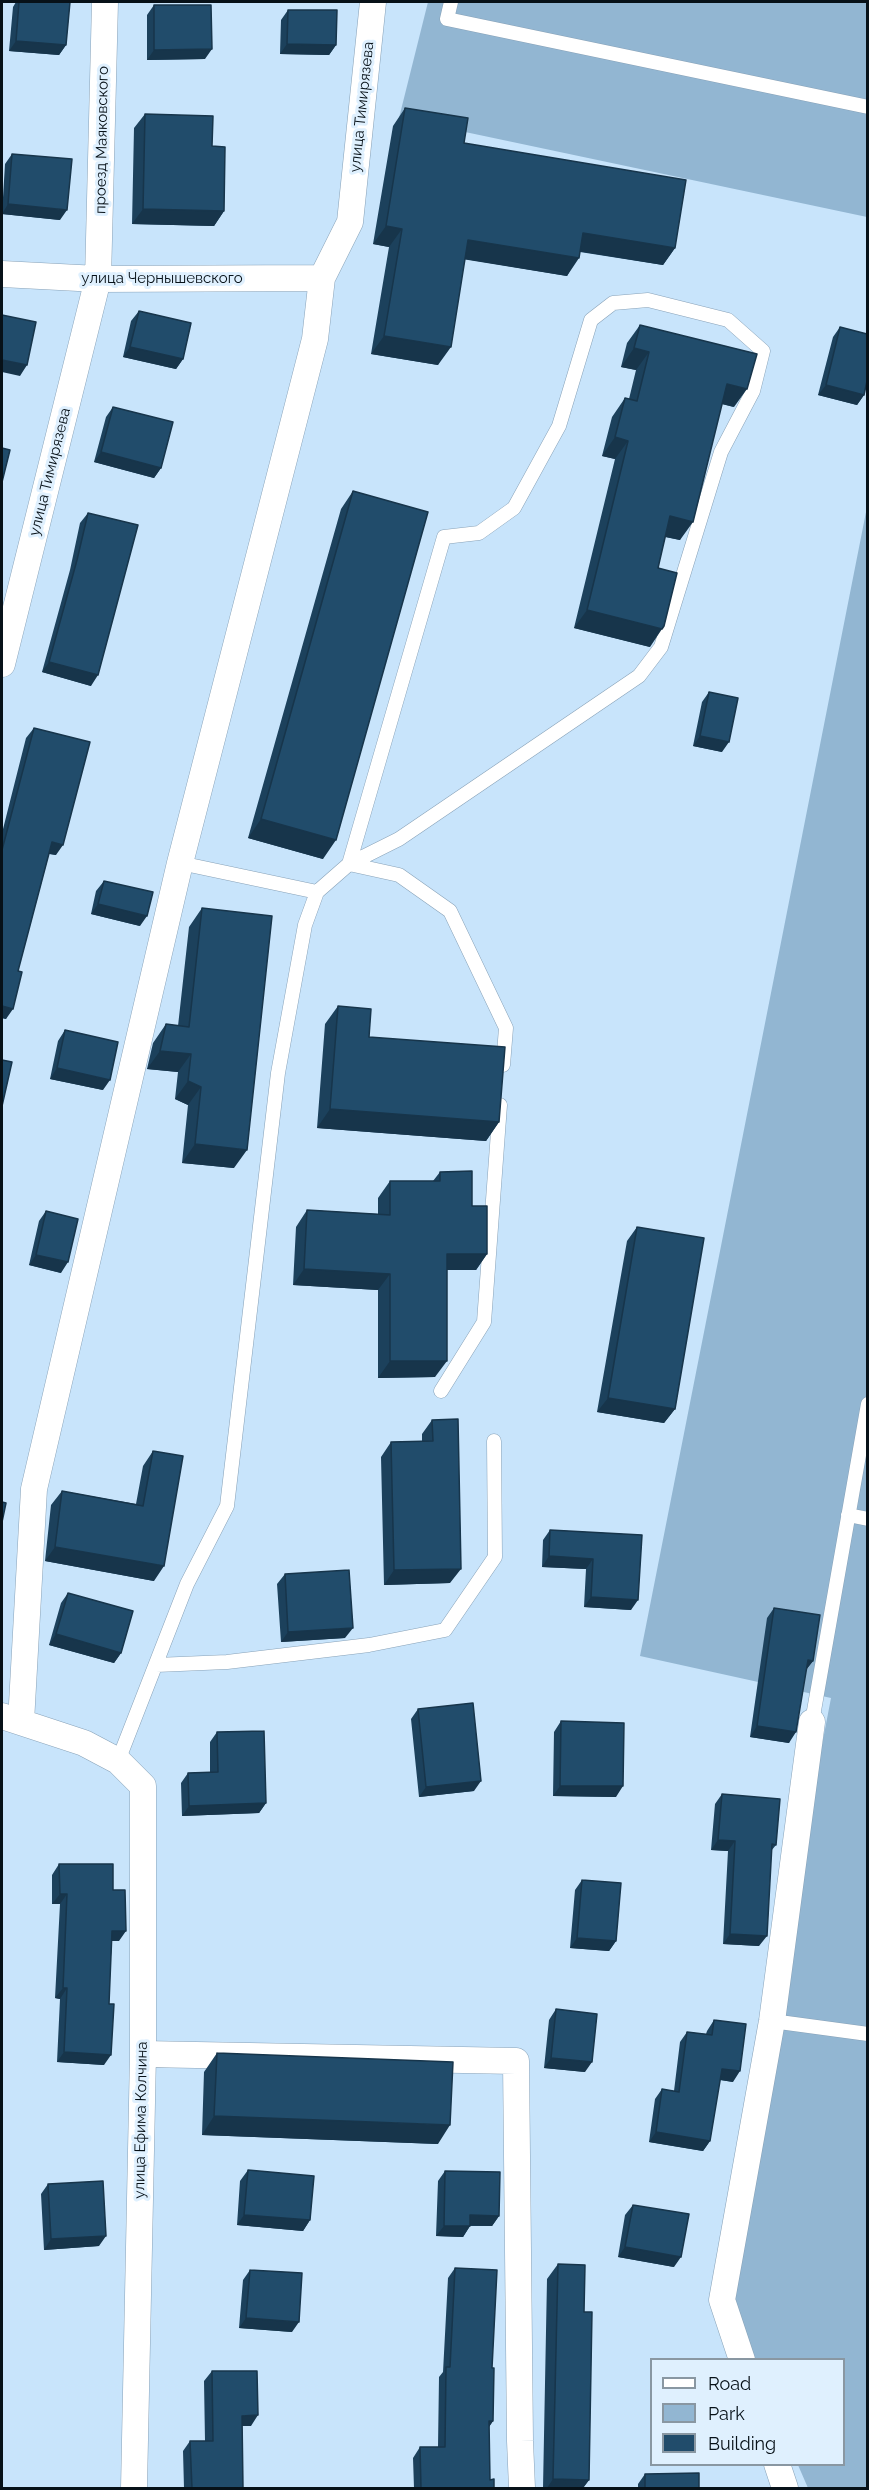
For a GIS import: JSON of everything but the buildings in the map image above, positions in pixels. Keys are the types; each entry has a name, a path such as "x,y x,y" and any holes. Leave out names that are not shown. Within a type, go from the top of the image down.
{"street":[{"name":"проезд Маяковского","path":"98,279 105,2"},
{"name":"улица Тимирязева","path":"322,278 350,222 373,2"},
{"name":"улица Чернышевского","path":"2,274 98,279 322,278"},
{"path":"11,1719 34,1489 180,863 315,339 322,278"},
{"name":"улица Тимирязева","path":"2,664 98,279"},
{"name":"улица Ефима Колчина","path":"11,1719 84,1743 118,1761 143,1786 143,2054 134,2488"},
{"path":"741,2358 722,2300 772,2020 812,1722"},
{"path":"143,2054 516,2061 522,2488"},
{"path":"778,2466 785,2488"}],"lane":[{"path":"451,2 447,19 867,107"},
{"path":"118,1761 187,1584 227,1506 278,1073 305,925 317,892 349,864 399,839 639,676 661,647 721,452 753,391 763,351 728,320 648,300 613,303 591,320 559,426 514,508 479,533 444,537 349,864"},
{"path":"180,863 317,892"},
{"path":"349,864 399,875 450,911 506,1028 484,1322 441,1391"},
{"path":"812,1722 867,1404"},
{"path":"156,1665 227,1662 345,1648 445,1630 495,1557 494,1441"},
{"path":"848,1515 867,1519"},
{"path":"772,2020 867,2034"}],"green space":[{"path":"428,2 867,2 867,217 399,118"},
{"path":"867,507 867,2488 808,2488 798,2466 845,2466 845,2358 755,2358 720,2276 831,1698 640,1656"}]}
